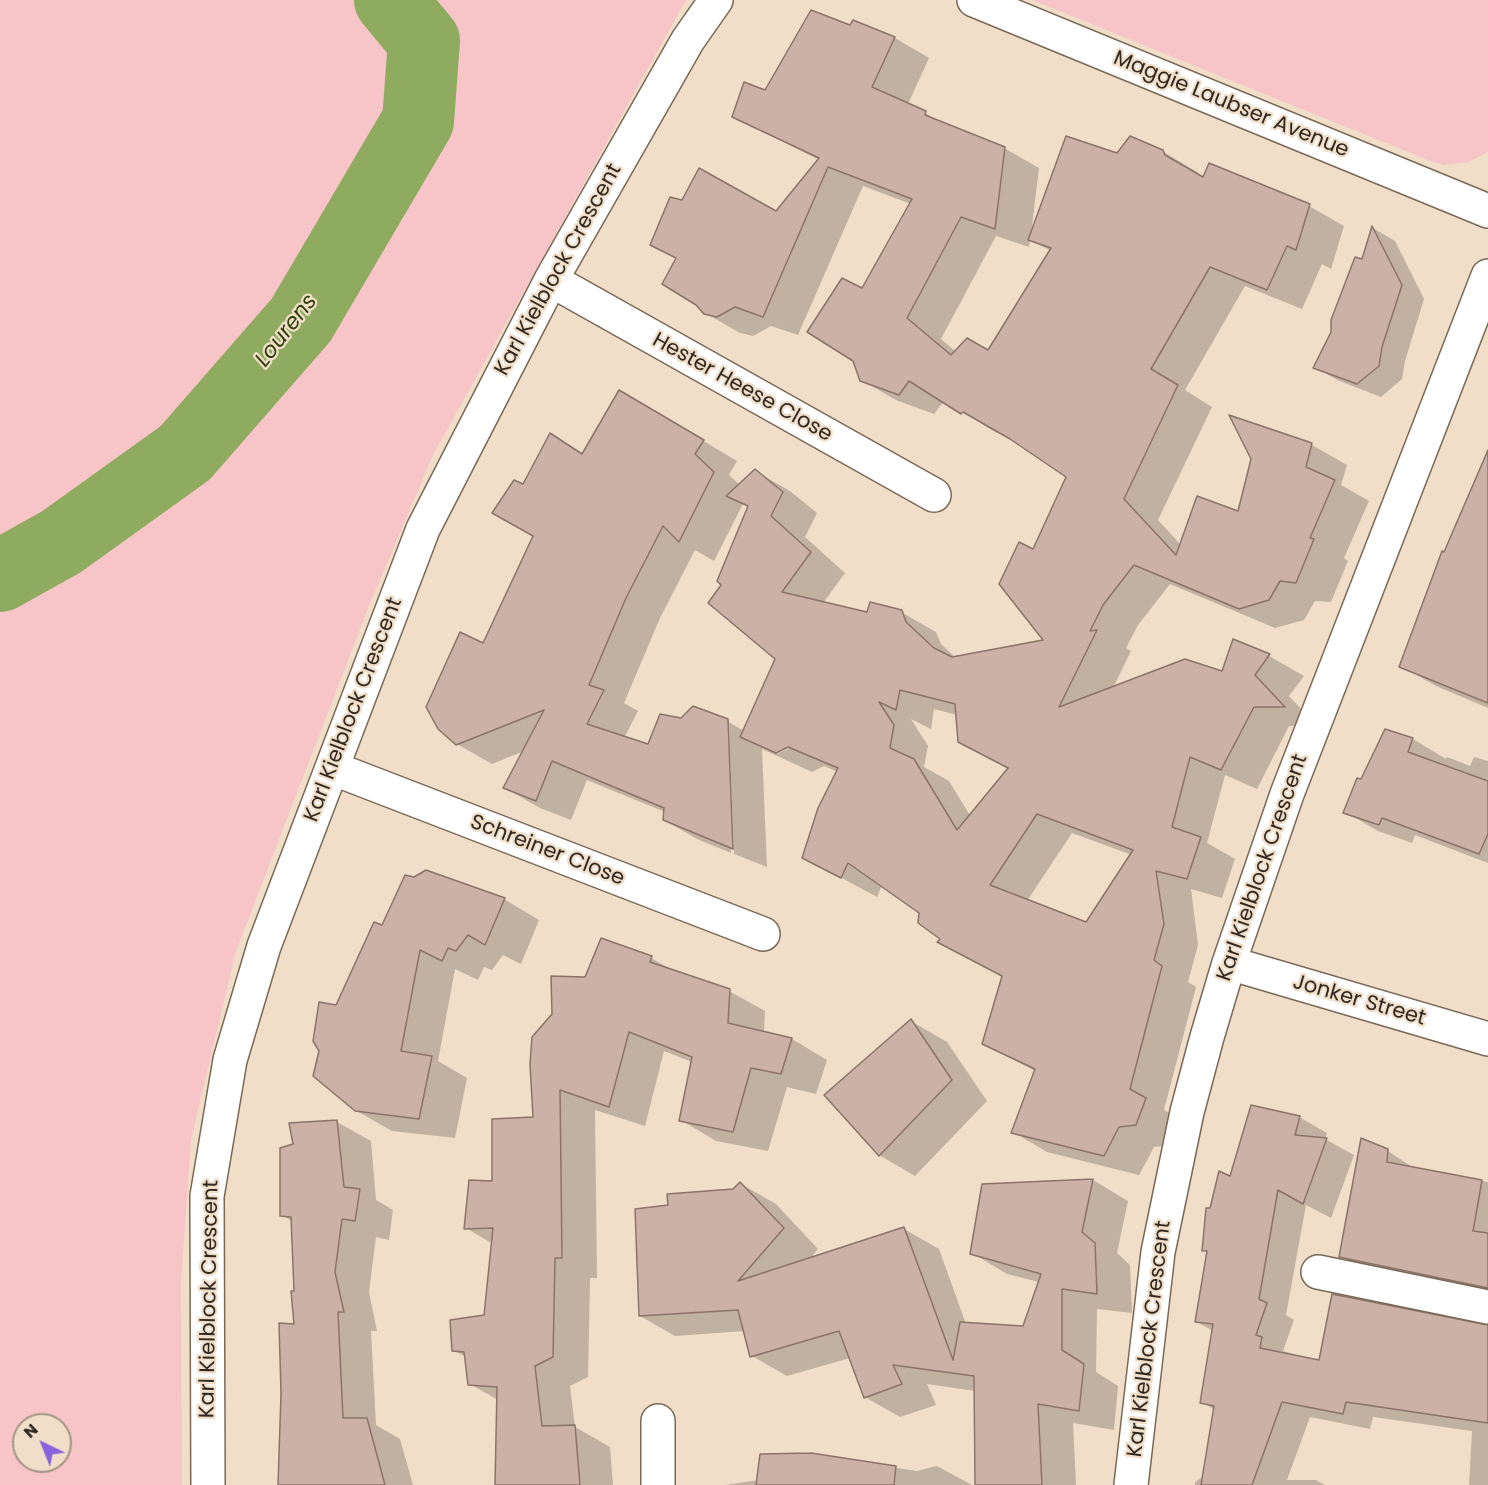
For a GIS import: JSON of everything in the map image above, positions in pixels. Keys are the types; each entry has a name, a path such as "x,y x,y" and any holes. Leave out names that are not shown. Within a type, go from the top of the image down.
{"street":[{"name":"Karl Kielblock Crescent","path":"208,1485 207,1196 228,1071 264,946 423,529 551,280 688,40 716,0"},
{"name":"Maggie Laubser Avenue","path":"974,0 1488,211"},
{"name":"Karl Kielblock Crescent","path":"1131,1485 1158,1252 1187,1112 1229,963 1291,784 1488,276"},
{"name":"Hester Heese Close","path":"551,280 934,495"},
{"name":"Schreiner Close","path":"332,768 763,934"},
{"name":"Jonker Street","path":"1229,963 1488,1039"},
{"path":"1318,1272 1488,1307"},
{"path":"658,1421 658,1485"}],"shaded area":[{"path":"0,0 686,0 433,455 369,606 236,951 191,1139 181,1285 182,1485 0,1485"},
{"path":"1032,0 1488,0 1488,152 1469,162 1444,165 1433,162"}],"building":[{"path":"811,10 850,25 853,20 895,37 872,87 926,111 925,115 1005,147 995,229 961,217 907,318 951,355 967,338 988,350 1051,248 1028,240 1066,136 1117,153 1130,136 1163,150 1165,155 1203,177 1209,163 1310,204 1296,250 1287,246 1267,290 1210,267 1151,369 1178,385 1124,499 1176,555 1197,496 1238,511 1251,459 1229,415 1312,443 1306,467 1335,480 1310,538 1314,539 1296,583 1280,581 1269,600 1239,609 1134,565 1103,605 1090,631 1097,630 1059,707 1185,659 1222,671 1233,639 1270,654 1255,675 1285,707 1254,707 1221,770 1190,757 1172,827 1201,837 1187,879 1156,871 1164,924 1154,960 1162,966 1130,1089 1146,1098 1136,1125 1119,1127 1104,1156 1011,1133 1035,1069 982,1044 1002,976 937,942 940,939 918,923 919,913 848,863 841,878 802,858 818,808 838,768 788,747 776,753 740,737 775,659 708,603 721,585 717,581 748,506 726,496 755,469 783,492 771,516 811,552 782,592 867,612 870,602 902,610 906,622 934,648 952,657 1043,640 999,584 1019,542 1033,549 1066,477 1010,439 963,412 961,414 909,381 899,395 860,381 853,361 807,332 842,278 862,288 912,199 828,167 763,317 735,307 717,317 704,314 696,305 662,284 676,258 650,245 670,197 682,200 699,168 776,211 819,158 732,117 744,82 765,90","holes":["900,690 955,704 958,742 1008,768 957,830 914,759 890,748 894,725 879,702 896,710","1037,814 1133,850 1086,922 990,885"]},
{"path":"1372,226 1402,285 1382,347 1379,366 1357,384 1313,368 1331,332 1331,320 1355,257 1362,259"},
{"path":"619,390 704,440 695,454 714,472 679,542 663,526 626,598 589,685 604,690 587,724 648,744 660,714 681,718 693,706 728,719 733,849 663,820 664,808 552,761 536,801 503,788 544,710 456,745 438,729 426,707 460,632 483,643 533,536 492,513 514,480 523,484 550,433 582,454"},
{"path":"1488,450 1488,703 1399,667 1442,551 1444,552"},
{"path":"1385,729 1413,738 1408,752 1488,781 1488,834 1479,854 1382,818 1379,825 1343,813 1357,778 1361,779"},
{"path":"426,870 505,898 485,945 468,935 456,951 448,948 442,961 420,950 401,1051 432,1056 419,1119 355,1111 313,1076 319,1051 313,1041 319,1002 336,1005 374,922 382,925 405,875 414,877"},
{"path":"601,938 652,956 650,962 730,989 728,1023 792,1038 781,1074 751,1068 733,1132 679,1121 692,1057 629,1032 609,1107 560,1090 562,1258 555,1258 553,1357 535,1366 542,1426 575,1425 580,1485 495,1485 497,1387 468,1385 464,1352 452,1351 450,1320 484,1315 493,1228 464,1229 469,1180 492,1181 492,1119 533,1117 530,1064 532,1037 552,1014 551,976 585,977"},
{"path":"911,1019 952,1080 879,1156 824,1095"},
{"path":"1251,1105 1300,1116 1295,1135 1327,1138 1303,1204 1278,1190 1259,1299 1267,1303 1256,1335 1262,1337 1260,1348 1319,1360 1332,1294 1488,1325 1488,1423 1346,1402 1343,1414 1282,1402 1252,1485 1201,1485 1214,1406 1200,1403 1213,1324 1195,1322 1207,1251 1202,1251 1206,1208 1210,1208 1219,1171 1230,1176"},
{"path":"337,1120 344,1187 360,1189 355,1221 342,1219 335,1272 344,1312 338,1312 343,1418 367,1418 385,1485 278,1485 281,1394 279,1323 294,1324 291,1291 294,1291 291,1217 280,1216 280,1148 293,1144 289,1123"},
{"path":"1361,1138 1388,1149 1387,1162 1482,1180 1473,1231 1488,1233 1488,1288 1339,1257"},
{"path":"1093,1179 1082,1232 1095,1243 1097,1294 1062,1289 1062,1350 1084,1364 1079,1411 1038,1404 1042,1485 975,1485 974,1376 893,1365 902,1384 864,1398 839,1331 750,1357 738,1310 639,1316 635,1209 668,1205 667,1194 733,1189 740,1182 784,1228 738,1281 904,1227 953,1360 960,1322 1023,1326 1041,1274 970,1254 982,1184"},
{"path":"811,1453 896,1466 894,1485 756,1485 760,1454"}],"waterway":[{"name":"Lourens","path":"0,576 61,542 185,453 301,320 418,121 424,41 390,0"}]}
